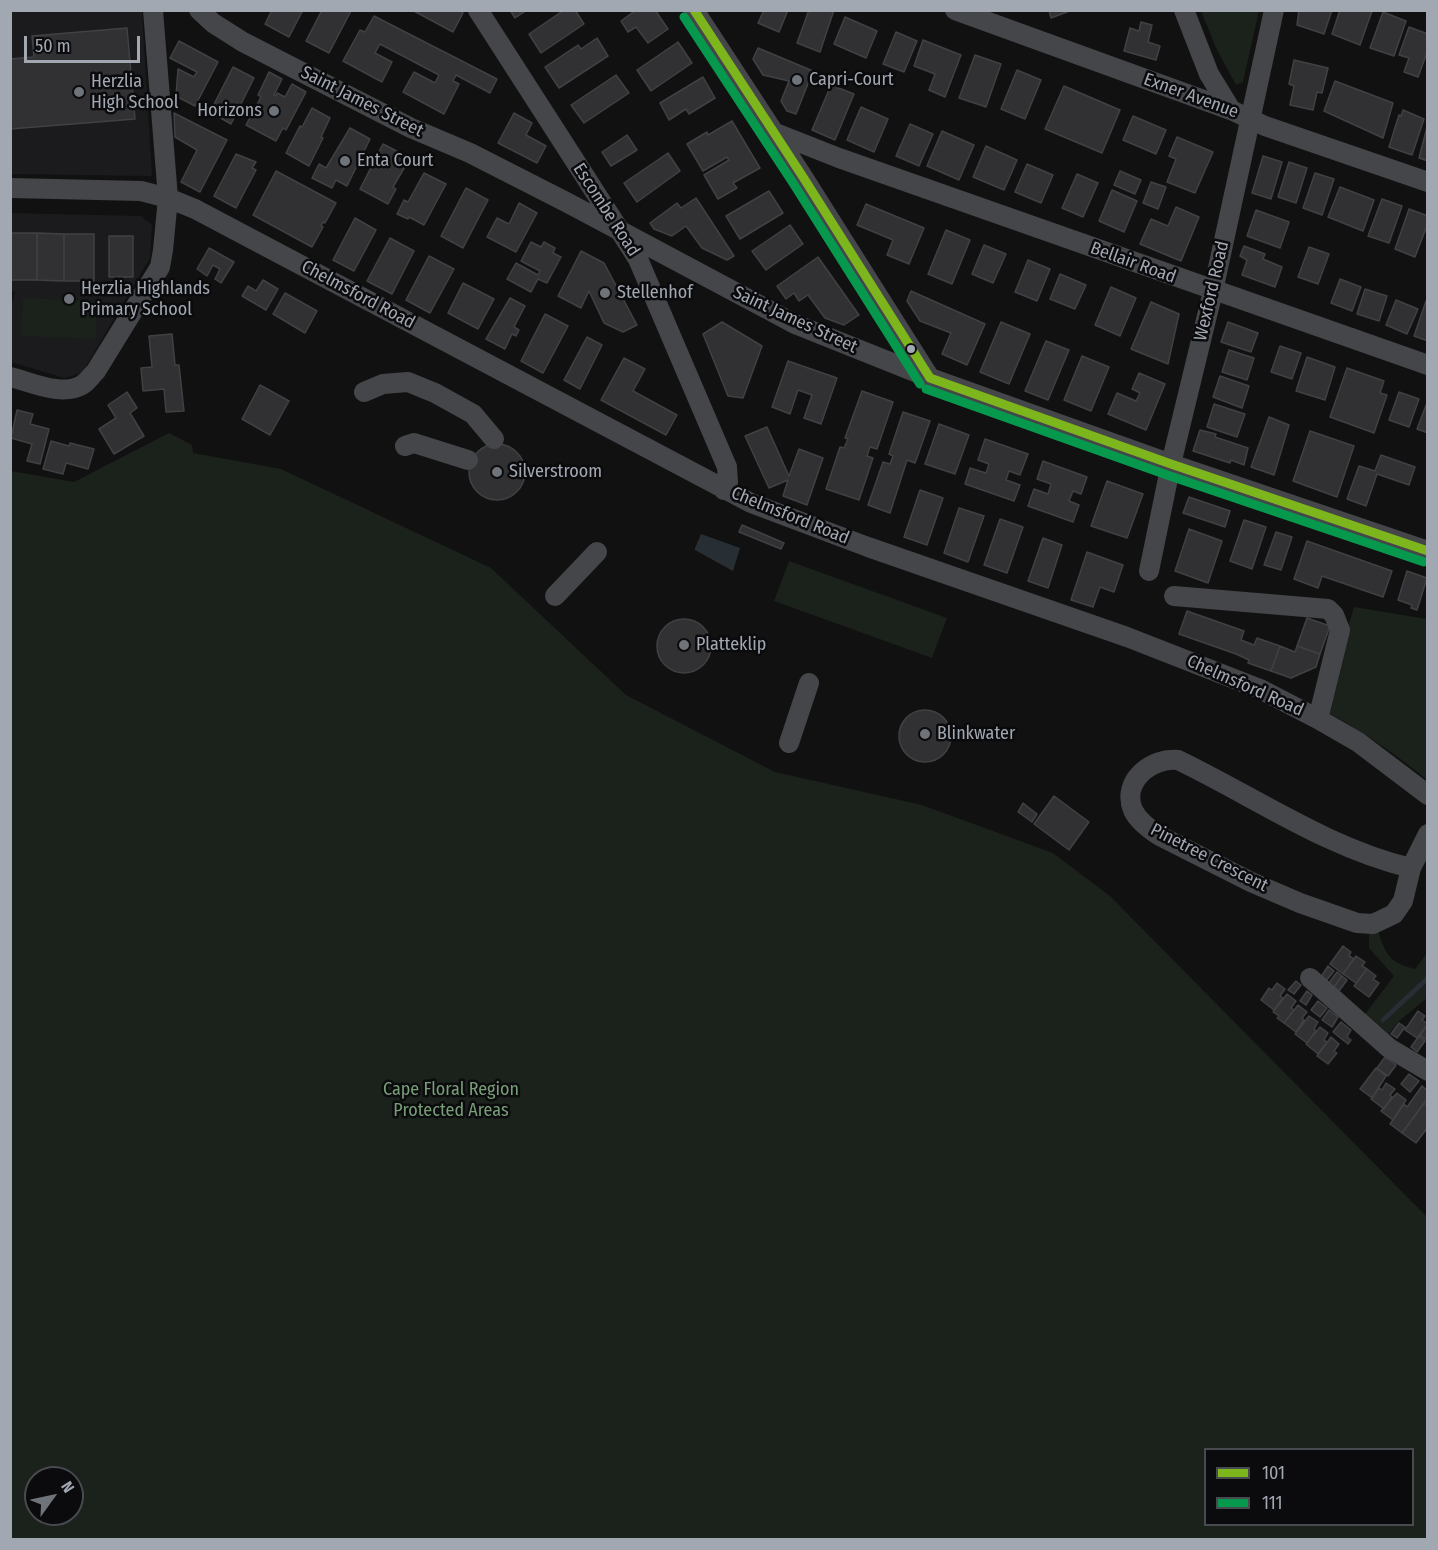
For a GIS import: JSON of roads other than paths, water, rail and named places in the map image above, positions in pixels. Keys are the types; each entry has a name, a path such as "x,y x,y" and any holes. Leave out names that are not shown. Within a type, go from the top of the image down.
{"street":[{"path":"10,377 64,390 74,389 83,384 96,371 160,267 166,232 168,198 153,10"},
{"name":"Saint James Street","path":"199,10 213,23 276,59 411,128 470,153 795,324 930,378 1171,464 1428,551"},
{"name":"Escombe Road","path":"478,10 638,259 727,467 728,482 724,490"},
{"path":"694,10 930,378"},
{"name":"Exner Avenue","path":"955,10 993,17 1169,89 1250,117 1265,126 1428,182"},
{"path":"1184,10 1209,74 1232,110"},
{"name":"Wexford Road","path":"1149,571 1274,10"},
{"name":"Bellair Road","path":"773,132 839,158 1428,365"},
{"path":"803,177 816,160 839,158"},
{"name":"Chelmsford Road","path":"10,188 141,191 168,198 195,209 751,503 867,547 1127,637 1260,689 1318,718 1358,742 1428,795"},
{"path":"883,360 891,351 894,342 893,320"},
{"path":"364,392 383,384 408,382 435,393 473,414 494,439"},
{"path":"405,446 414,443 468,460"},
{"path":"555,596 597,552"},
{"path":"1174,596 1328,609 1334,615 1340,630 1318,718"},
{"path":"789,743 809,682"},
{"name":"Pinetree Crescent","path":"1411,868 1386,862 1329,840 1178,760 1161,760 1149,765 1137,776 1131,792 1133,811 1150,830 1251,882 1300,903 1357,923 1373,924 1394,914 1403,901 1411,868 1428,834"},
{"path":"1310,978 1389,1048 1428,1071"}],"waterway":[{"path":"1383,1020 1428,978"}],"place":[{"name":"Capri-Court","path":"797,80"},
{"name":"Herzlia High School","path":"79,92"},
{"name":"Horizons","path":"274,111"},
{"name":"Enta Court","path":"345,161"},
{"name":"Stellenhof","path":"605,293"},
{"name":"Herzlia Highlands Primary School","path":"69,299"},
{"name":"Silverstroom","path":"497,472"},
{"name":"Platteklip","path":"684,645"},
{"name":"Blinkwater","path":"925,734"}],"park label":[{"name":"Cape Floral Region Protected Areas","path":"451,1100"}]}
